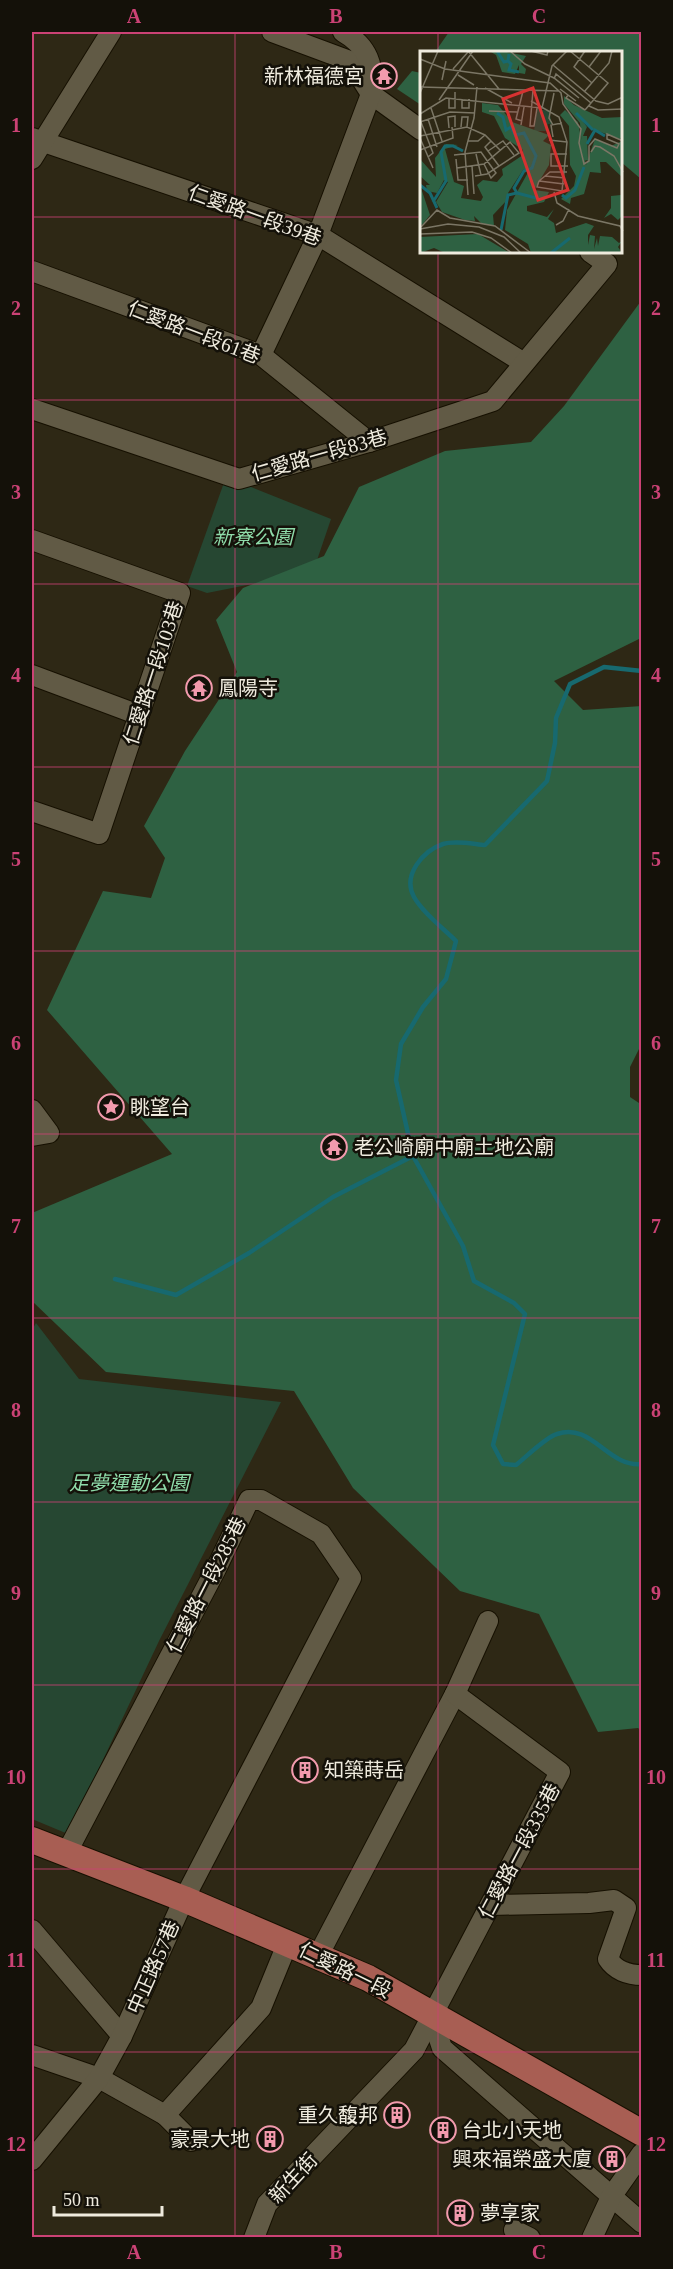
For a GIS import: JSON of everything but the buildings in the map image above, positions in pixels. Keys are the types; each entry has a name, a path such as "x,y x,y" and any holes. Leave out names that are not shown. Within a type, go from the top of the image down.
{"main road":[{"name":"仁愛路一段","path":"32,1840 184,1899 368,1978 642,2133"}],"street":[{"path":"32,159 35,138 96,32"},
{"path":"35,138 111,32"},
{"path":"272,32 311,38 350,61 371,94 420,129"},
{"path":"261,355 318,235 371,94 374,73 366,54 355,38 343,32"},
{"name":"仁愛路一段39巷","path":"35,138 318,235 524,363"},
{"name":"仁愛路一段83巷","path":"32,409 239,479 369,442 493,401 607,264 593,254"},
{"name":"仁愛路一段61巷","path":"32,271 261,355 369,442"},
{"name":"仁愛路一段103巷","path":"32,540 180,593 99,834 32,811"},
{"path":"32,675 139,715"},
{"path":"32,1110 49,1133 32,1137"},
{"name":"仁愛路一段285巷","path":"66,1854 211,1578 249,1500 261,1500 321,1534 351,1578 184,1899"},
{"path":"318,1956 455,1694 489,1621"},
{"name":"仁愛路一段335巷","path":"431,2014 560,1772 455,1694"},
{"name":"中正路57巷","path":"32,2160 99,2078 122,2036 184,1899"},
{"path":"491,1905 589,1903 614,1900 626,1908 608,1959 613,1966 632,1975 642,1975"},
{"name":"中正路57巷","path":"32,1930 122,2036"},
{"path":"165,2115 261,2008 288,1942"},
{"path":"431,2014 442,2048 642,2223"},
{"name":"新生街","path":"254,2238 267,2205 414,2050 431,2014"},
{"path":"32,2055 99,2078 165,2115 191,2141"},
{"path":"592,2238 611,2197 642,2152"}],"green space":[{"path":"449,32 641,32 641,179 622,163 622,51 436,51"},
{"path":"412,71 420,73 420,104 397,89"},
{"path":"641,301 641,638 554,681 583,710 642,706 642,1043 630,1067 630,1097 642,1105 642,1731 638,1728 598,1732 539,1614 460,1591 353,1488 294,1391 106,1372 32,1301 32,1213 172,1154 47,1010 103,891 151,898 165,858 144,826 185,751 237,672 216,620 243,588 324,556 359,487 445,451 531,442 564,406"},
{"name":"新寮公園","path":"226,477 331,519 313,572 207,593 187,586"},
{"name":"足夢運動公園","path":"36,1323 79,1379 281,1402 159,1641 68,1834 32,1819 32,1330"}],"waterway":[{"path":"642,671 604,667 570,684 556,718 555,743 547,781 485,845 458,842 443,844 428,852 416,865 411,880 414,897 428,915 456,941 446,979 423,1007 401,1044 396,1080 413,1156 463,1246 474,1281 514,1303 525,1314 493,1445 503,1464 516,1465 547,1439 569,1432 590,1439 619,1459 642,1464"},
{"path":"115,1279 176,1295 249,1253 333,1197 413,1156"}],"place":[{"name":"新林福德宮","path":"384,76"},
{"name":"鳳陽寺","path":"199,688"},
{"name":"眺望台","path":"111,1107"},
{"name":"老公崎廟中廟土地公廟","path":"334,1147"},
{"name":"知築蒔岳","path":"305,1770"},
{"name":"重久馥邦","path":"397,2115"},
{"name":"台北小天地","path":"443,2130"},
{"name":"豪景大地","path":"270,2139"},
{"name":"興來福榮盛大廈","path":"612,2159"},
{"name":"夢享家","path":"460,2213"}]}
